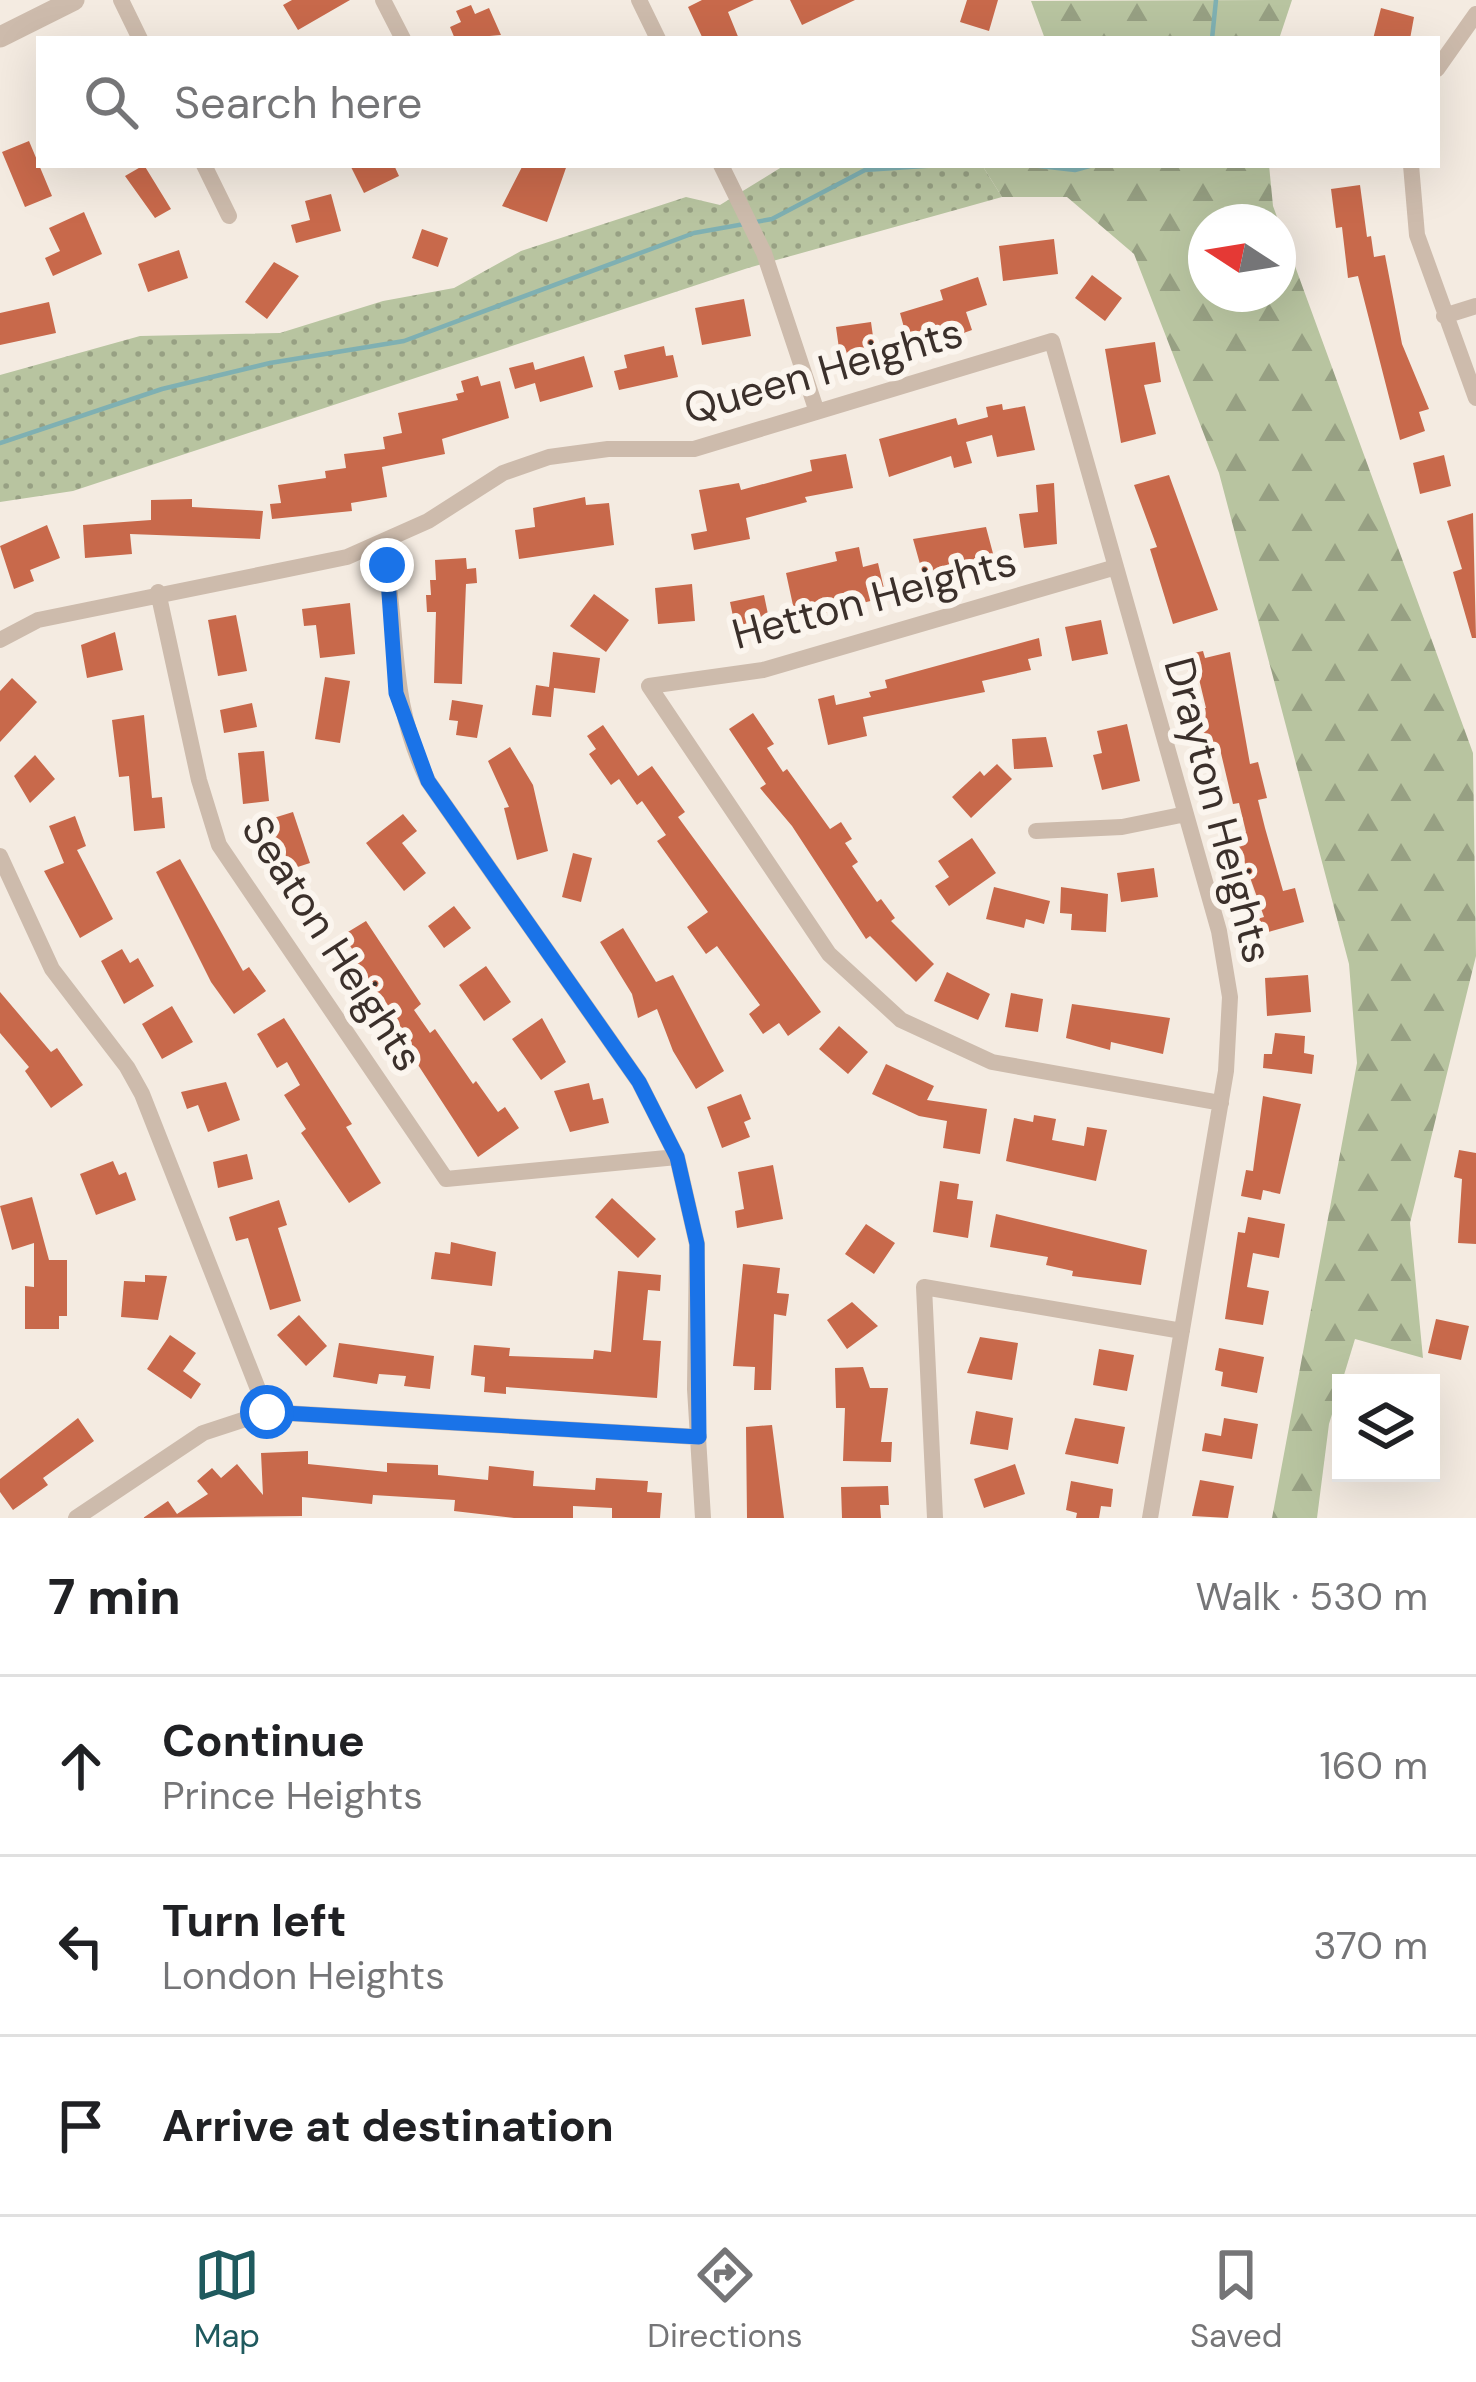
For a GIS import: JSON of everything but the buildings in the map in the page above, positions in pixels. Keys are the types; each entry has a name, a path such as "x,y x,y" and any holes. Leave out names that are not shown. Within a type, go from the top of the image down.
{"street":[{"path":"0,38 74,0"},
{"path":"121,0 139,36"},
{"path":"383,0 401,36"},
{"path":"639,0 657,36"},
{"path":"1440,65 1476,14"},
{"path":"205,168 229,216"},
{"path":"723,168 764,253 817,412"},
{"path":"1411,168 1417,235 1476,398"},
{"path":"1444,316 1476,306"},
{"name":"Queen Heights","path":"0,640 38,620 158,592 313,566 382,544 529,463 581,451 694,449 1052,341"},
{"name":"Drayton Heights","path":"1052,341 1228,980 1230,1030 1221,1103 1150,1518"},
{"path":"382,544 396,693 414,753 428,781 639,1082 677,1157 697,1244 703,1518"},
{"name":"Hetton Heights","path":"1116,567 764,670 649,686 829,954 901,1020 992,1062 1221,1103"},
{"name":"Seaton Heights","path":"158,592 199,780 220,845 446,1179 677,1157"},
{"path":"1036,831 1121,827 1186,814"},
{"path":"0,856 52,969 128,1066 142,1094 267,1412"},
{"path":"935,1518 924,1287 1182,1331"},
{"path":"76,1518 203,1432 267,1412 699,1437"}],"green space":[{"path":"1292,0 1280,36 1044,36 1031,1"},
{"path":"780,168 984,168 1002,197 748,268 73,491 0,502 0,375 140,336 280,333 383,301 454,288 521,251 686,197 720,205"},
{"path":"984,168 1269,168 1273,204 1188,204 1188,312 1296,312 1296,269 1473,753 1476,956 1410,1223 1423,1358 1355,1339 1344,1374 1332,1374 1332,1414 1317,1518 1272,1518 1357,1063 1349,964 1219,473 1134,254 1067,197 1002,197"}],"waterway":[{"path":"1212,36 1216,0"},
{"path":"0,443 162,389 270,363 404,341 694,233 772,219 865,170 895,168"},
{"path":"1057,168 1082,168"}],"route":[{"path":"267,1412 699,1437 697,1244 685,1178 639,1082 428,781 414,753 396,693 387,565"}]}
